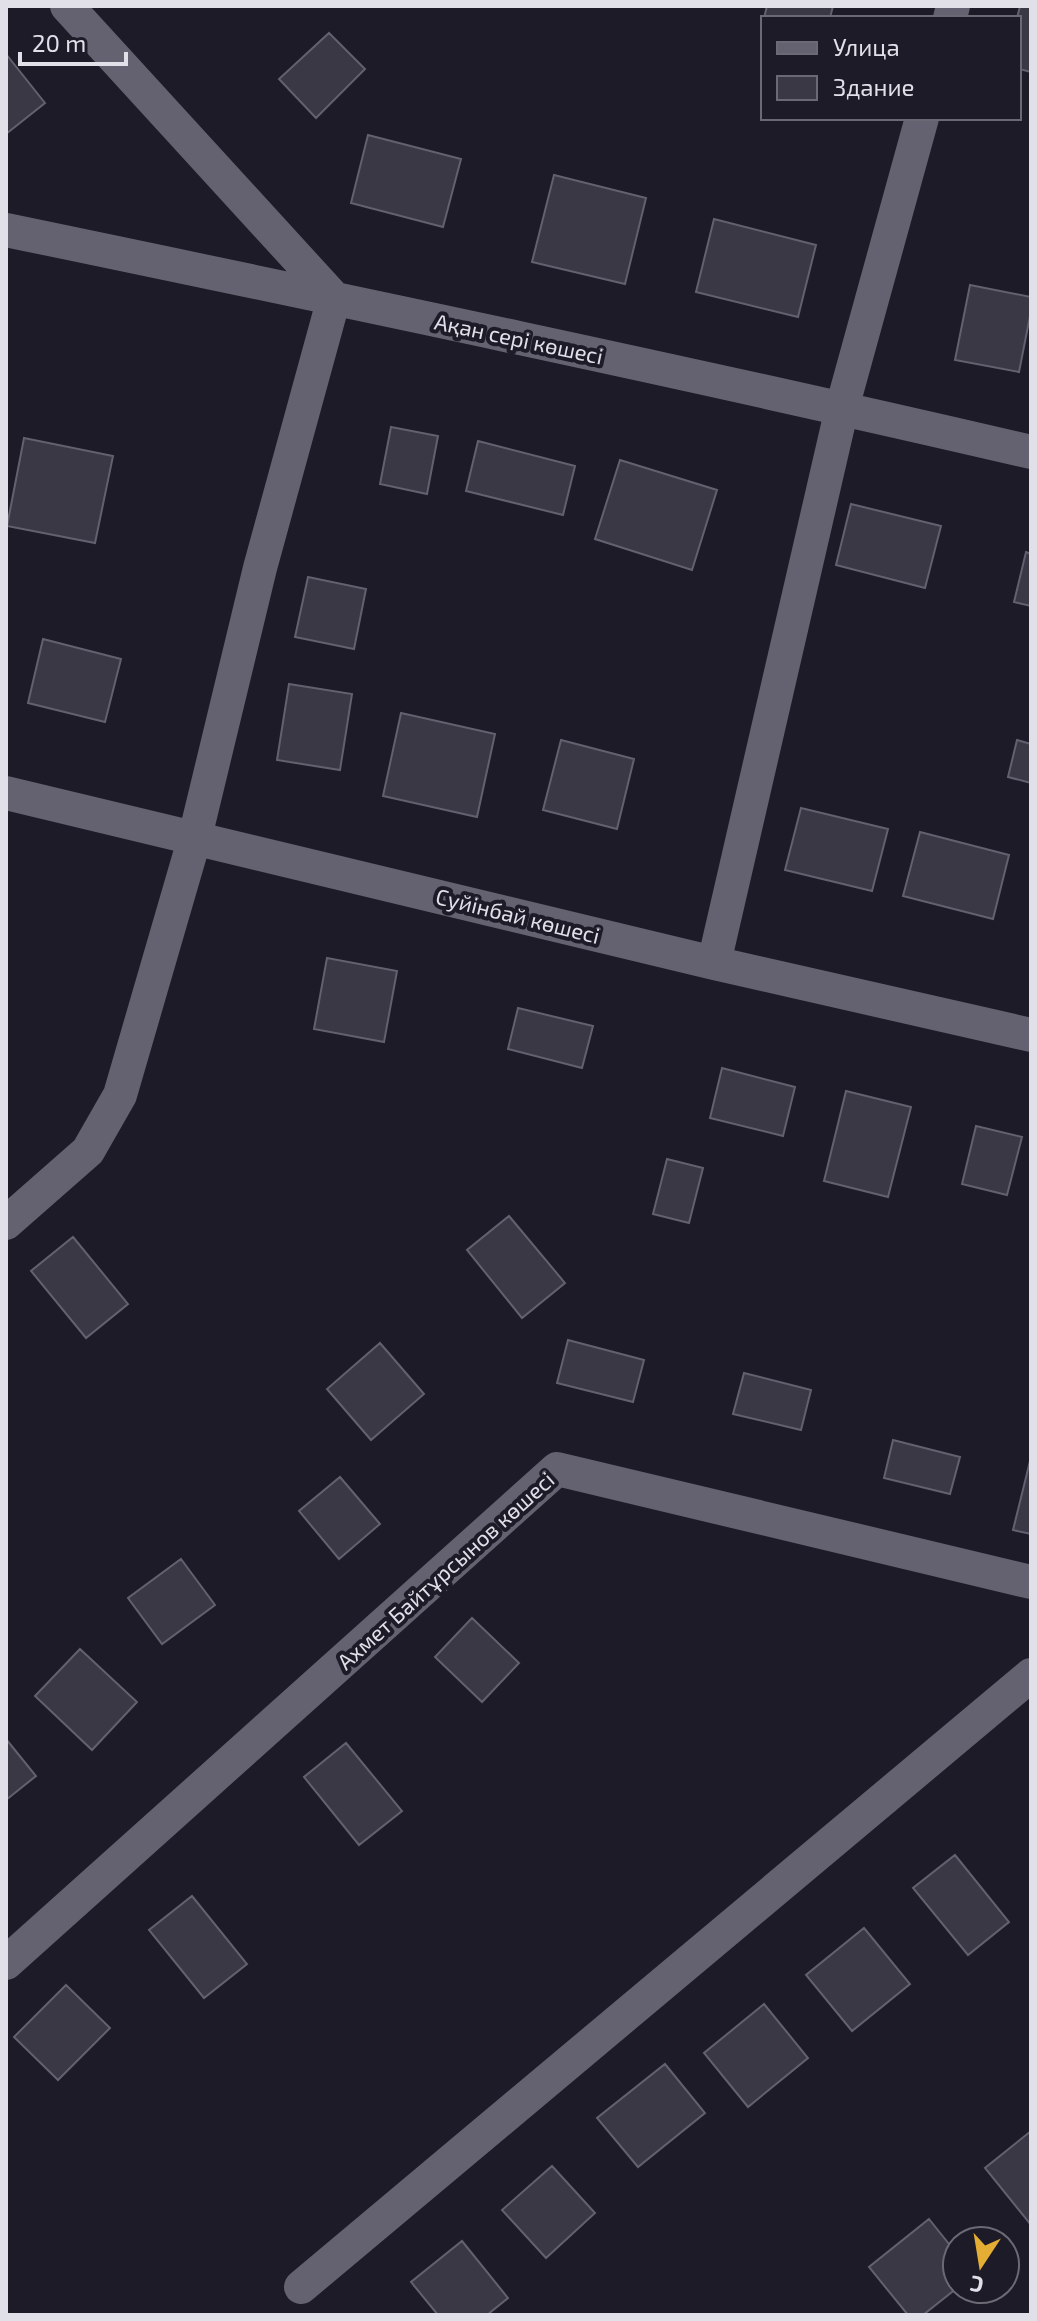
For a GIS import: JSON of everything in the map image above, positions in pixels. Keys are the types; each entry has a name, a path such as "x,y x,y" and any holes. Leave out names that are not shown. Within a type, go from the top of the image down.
{"street":[{"path":"6,1223 88,1151 120,1095 195,837 260,568 334,298 67,6"},
{"path":"714,963 842,408 921,120"},
{"name":"Ақан сері көшесі","path":"6,230 842,408 1031,452"},
{"name":"Суйінбай көшесі","path":"6,793 714,963 1031,1035"},
{"name":"Ахмет Байтұрсынов көшесі","path":"6,1963 557,1469 1031,1582"},
{"path":"301,2287 1031,1675"}],"building":[{"path":"767,6 833,6 830,16 764,16"},
{"path":"1020,6 1031,6 1031,72 1021,70 1021,16 1018,16"},
{"path":"329,33 365,69 316,118 279,79"},
{"path":"6,54 45,103 6,134"},
{"path":"368,135 461,159 443,227 351,203"},
{"path":"554,175 646,198 625,284 532,262"},
{"path":"714,219 816,245 798,317 696,292"},
{"path":"970,285 1031,297 1019,372 955,360"},
{"path":"391,427 438,436 427,494 380,484"},
{"path":"24,438 113,456 95,543 7,526"},
{"path":"478,441 575,466 563,515 466,491"},
{"path":"620,460 717,490 692,570 595,539"},
{"path":"851,504 941,526 925,588 836,565"},
{"path":"1026,552 1031,554 1031,606 1014,602"},
{"path":"308,577 366,589 354,649 295,637"},
{"path":"43,639 121,659 105,722 28,703"},
{"path":"289,684 352,694 340,770 277,760"},
{"path":"401,713 495,734 477,817 383,796"},
{"path":"561,740 634,759 617,829 543,810"},
{"path":"1017,740 1031,744 1031,783 1008,777"},
{"path":"801,808 888,829 872,891 785,870"},
{"path":"920,832 1009,855 993,919 903,896"},
{"path":"327,958 397,971 384,1042 314,1029"},
{"path":"518,1008 593,1026 582,1068 508,1049"},
{"path":"722,1068 795,1087 783,1136 710,1118"},
{"path":"846,1091 911,1107 888,1197 824,1181"},
{"path":"976,1126 1022,1137 1007,1195 962,1184"},
{"path":"667,1159 703,1168 689,1223 653,1214"},
{"path":"509,1216 565,1283 522,1318 467,1250"},
{"path":"73,1237 128,1304 86,1338 31,1271"},
{"path":"568,1340 644,1360 633,1402 557,1383"},
{"path":"380,1343 424,1394 371,1440 327,1389"},
{"path":"744,1373 811,1390 801,1430 733,1414"},
{"path":"893,1440 960,1457 950,1494 884,1478"},
{"path":"1031,1457 1031,1534 1013,1530"},
{"path":"340,1477 380,1524 339,1559 299,1511"},
{"path":"181,1559 215,1605 162,1644 128,1598"},
{"path":"472,1618 519,1663 482,1702 435,1657"},
{"path":"80,1649 137,1702 92,1750 35,1696"},
{"path":"6,1739 36,1776 6,1800"},
{"path":"346,1743 402,1811 359,1845 304,1777"},
{"path":"955,1855 1009,1922 968,1955 913,1888"},
{"path":"192,1896 247,1964 204,1998 149,1930"},
{"path":"864,1928 910,1984 852,2031 806,1975"},
{"path":"66,1985 110,2028 58,2080 14,2037"},
{"path":"764,2004 808,2058 748,2107 704,2053"},
{"path":"665,2064 705,2113 638,2167 597,2118"},
{"path":"1031,2131 1031,2225 985,2168"},
{"path":"552,2166 595,2213 546,2258 502,2210"},
{"path":"929,2219 941,2234 941,2301 923,2315 908,2315 869,2267"},
{"path":"462,2241 508,2298 487,2315 438,2315 411,2282"}]}
